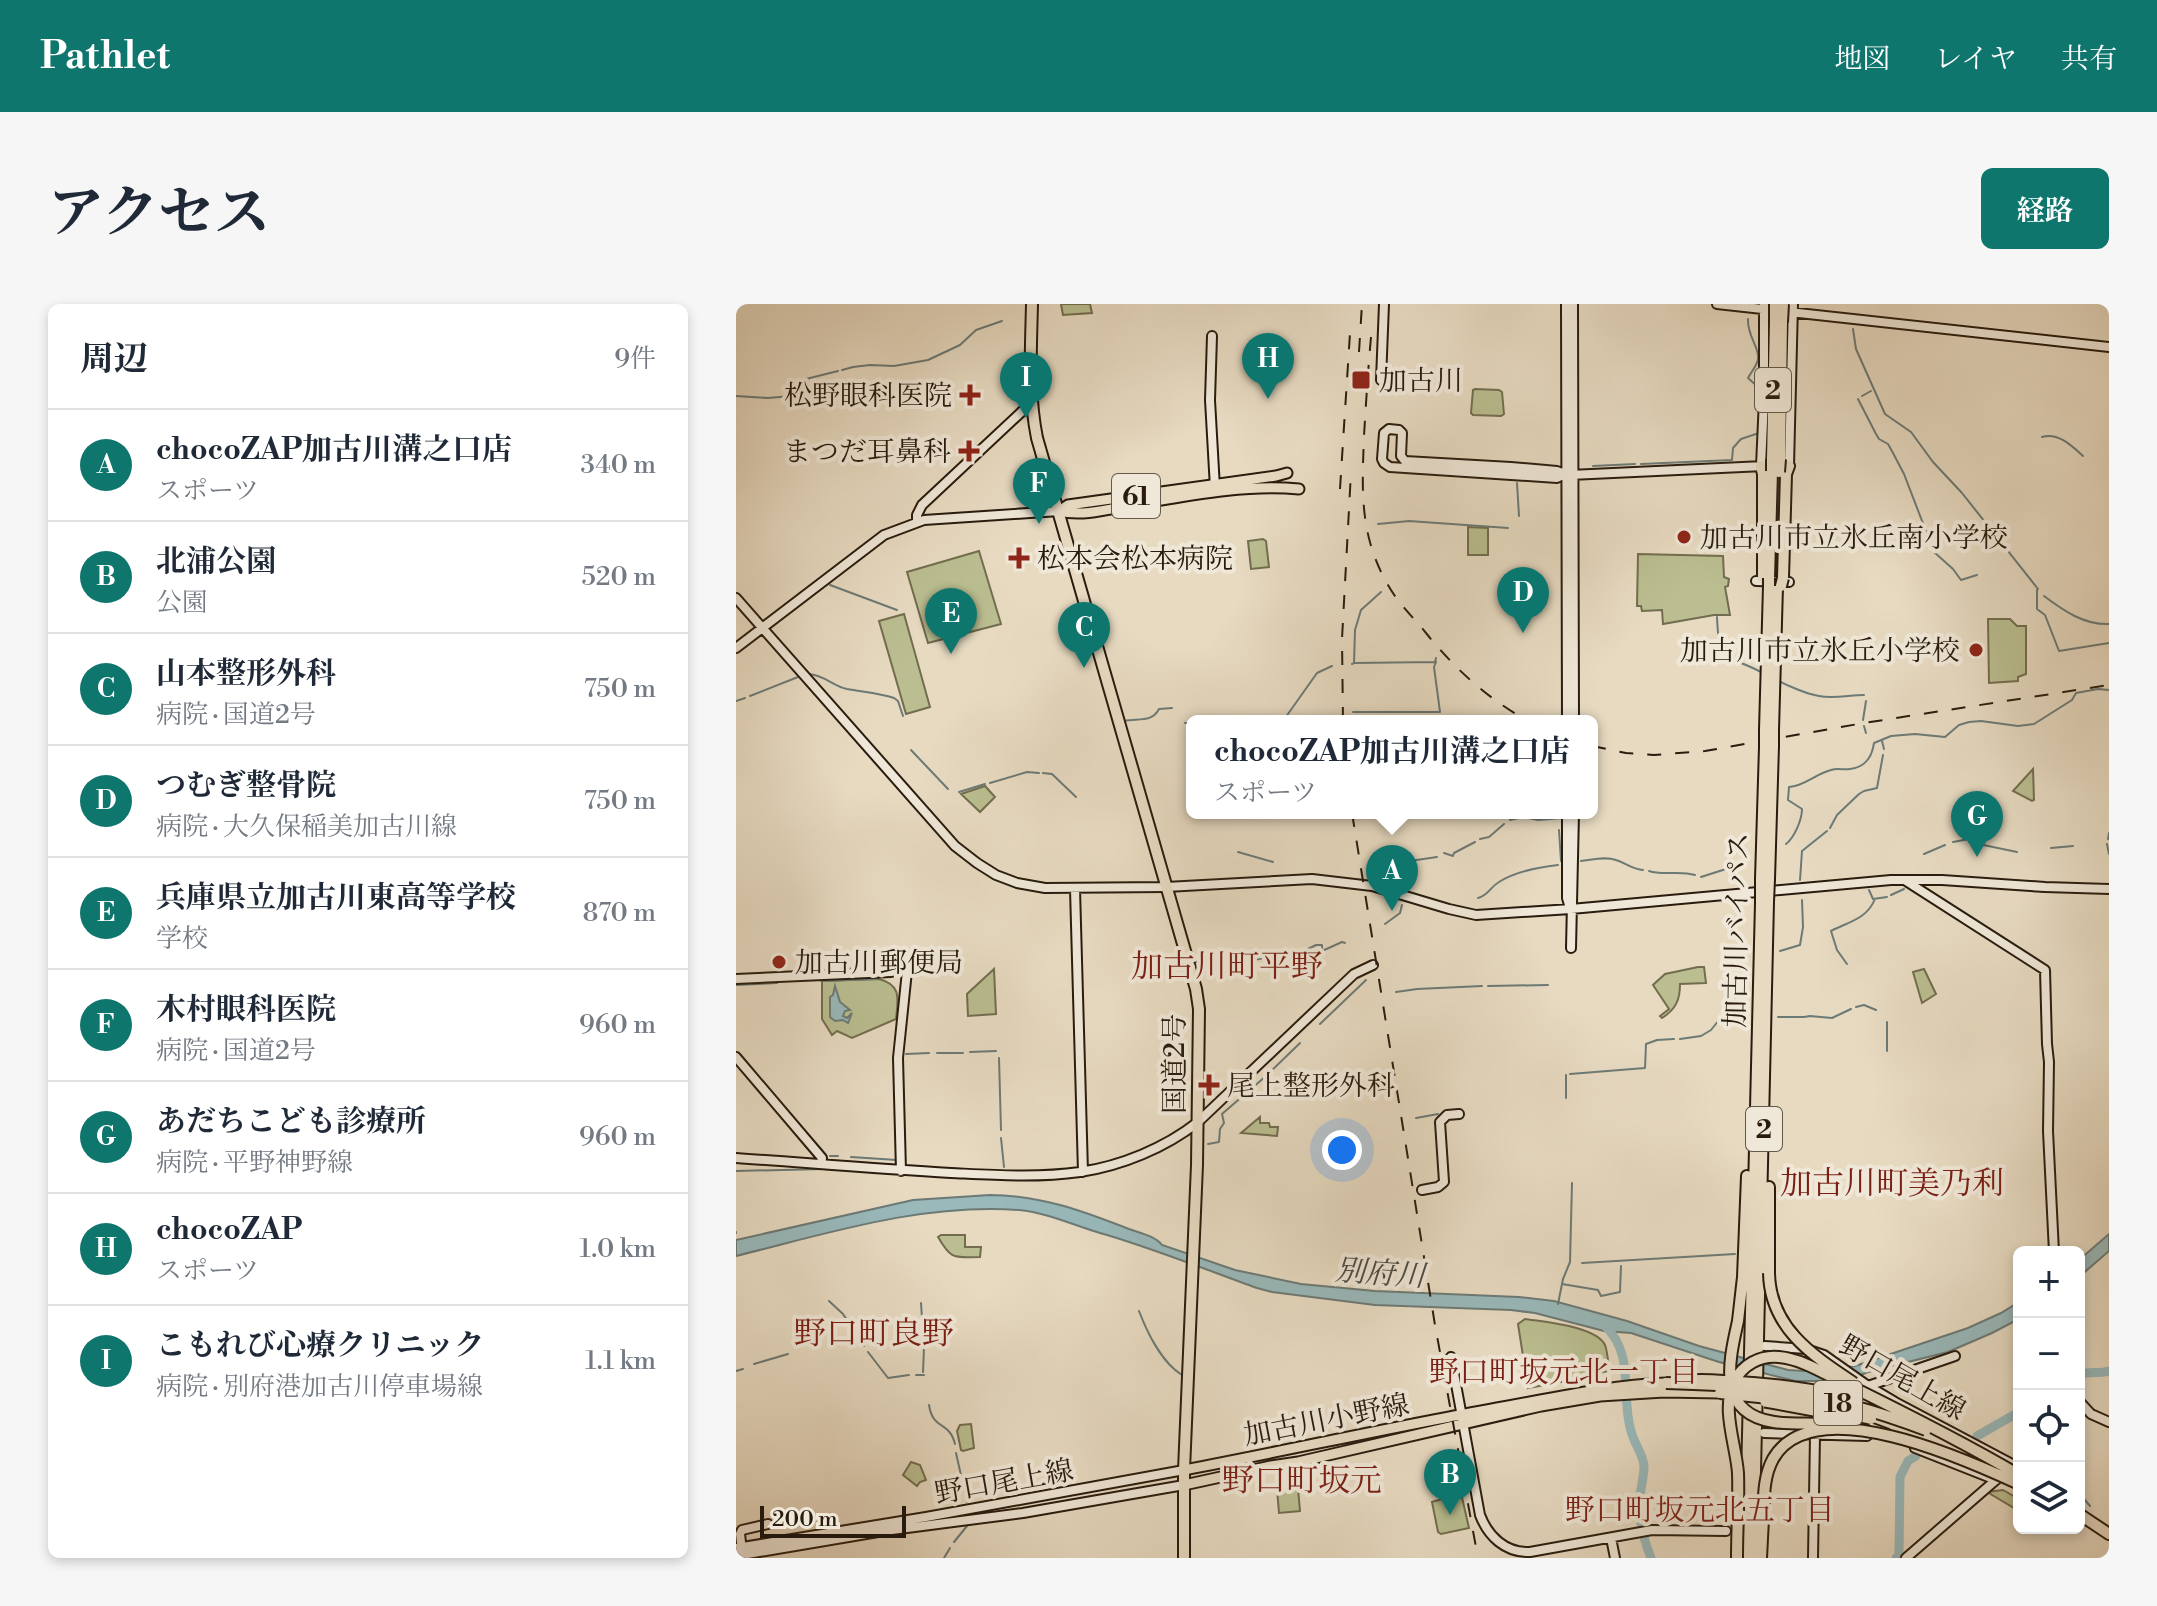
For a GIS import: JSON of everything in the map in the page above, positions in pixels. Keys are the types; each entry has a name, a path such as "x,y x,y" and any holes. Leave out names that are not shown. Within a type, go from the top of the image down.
{"highway":[{"name":"国道2号","path":"1032,304 1030,351 1037,438 1196,989 1199,1009 1198,1122 1184,1470 1184,1558"},
{"name":"加古川バイパス","path":"1775,304 1783,322"},
{"name":"加古川バイパス","path":"1769,747 1768,627 1773,579 1783,304"},
{"path":"1761,466 1773,579"},
{"path":"1773,579 1786,474 1778,466"},
{"name":"加古川バイパス","path":"1745,1558 1754,1376 1758,1351 1765,1093 1765,879 1777,606 1773,579"},
{"name":"加古川バイパス","path":"1758,1351 1756,1074 1765,903"},
{"path":"1756,1074 1741,1303 1729,1370 1733,1391 1742,1406 1760,1419 1775,1422 1832,1424 1882,1433 1951,1454 2013,1481"},
{"path":"1765,1093 1772,1302 1788,1330 1825,1362 1890,1405"},
{"name":"18","path":"1737,1558 1738,1474 1730,1398 1734,1382 1744,1368 1762,1358 1790,1359 1890,1405 2001,1464"},
{"name":"加古川バイパス","path":"1753,1558 1754,1376"},
{"name":"18","path":"1666,1383 1755,1387 1851,1406 1925,1430 2001,1464 2013,1466"},
{"name":"18","path":"1720,1393 1788,1400 1878,1421 1950,1448 2013,1481"},
{"path":"1761,1558 1766,1476 1774,1458 1784,1446 1800,1436 1820,1431 1882,1433"},
{"path":"2085,1521 2109,1536"}],"main road":[{"name":"61","path":"1215,489 1287,473"},
{"name":"61","path":"1059,511 1068,505 1215,489 1299,489"},
{"name":"18","path":"1666,1383 1696,1379 1796,1385 1923,1416"},
{"name":"加古川小野線","path":"1184,1470 1600,1393 1634,1384 1666,1383"},
{"name":"加古川小野線","path":"1600,1393 1720,1393"},
{"name":"18","path":"1720,1393 1825,1413 1870,1426 1922,1450"},
{"name":"加古川小野線","path":"1184,1485 1298,1462 1462,1419"}],"street":[{"path":"1381,380 1384,304"},
{"path":"1566,304 1574,715"},
{"path":"1567,715 1573,304"},
{"path":"1717,304 1792,309 2109,347"},
{"path":"1761,466 1764,307"},
{"path":"1569,475 1511,467 1407,461 1401,456 1401,431 1389,429 1384,433 1382,459 1388,466 1557,478 1778,466 1783,322 1792,309"},
{"path":"1212,336 1210,403 1215,489"},
{"path":"917,522 922,505 1032,402"},
{"path":"736,648 884,535 917,522 1059,511"},
{"path":"736,598 961,852 991,873 1045,888 1166,887 1312,879 1361,883 1476,915 1906,880 2109,889"},
{"path":"1567,819 1567,898 1571,909"},
{"path":"1571,948 1574,819"},
{"path":"1906,880 2045,970 2054,1246"},
{"path":"1075,889 1083,1172"},
{"path":"736,1158 901,1171 1044,1176 1083,1172 1127,1160 1170,1140 1198,1122 1354,974 1373,965"},
{"path":"901,1171 898,1058 907,971"},
{"path":"736,979 891,972"},
{"path":"736,1057 822,1158 821,1164"},
{"path":"1422,1190 1438,1187 1444,1182 1440,1122 1447,1115 1459,1114"},
{"name":"野口尾上線","path":"1758,1351 1806,1349 1824,1355 1868,1386 2013,1465"},
{"path":"1813,1558 1815,1435 1825,1389 1868,1386 1955,1356"},
{"path":"1451,1357 1480,1515 1483,1524 1497,1541 1513,1550 1530,1552 1652,1530 1726,1531"},
{"path":"2085,1408 2091,1414"},
{"path":"2085,1414 2109,1422"},
{"name":"野口尾上線","path":"1764,1433 1877,1437 1922,1450 1996,1480"},
{"path":"1906,1558 1996,1480 2013,1469"},
{"name":"野口尾上線","path":"740,1553 1184,1470"},
{"name":"野口尾上線","path":"740,1553 1023,1513 1184,1485"},
{"path":"740,1553 742,1530 768,1524"},
{"path":"1611,1538 1615,1558"}],"green space":[{"path":"1061,304 1090,304 1092,313 1063,315"},
{"path":"1475,389 1502,392 1504,414 1473,415"},
{"path":"1468,527 1488,528 1488,555 1468,555"},
{"path":"1248,541 1266,541 1269,567 1251,569"},
{"path":"979,551 1001,624 928,643 907,572"},
{"path":"1638,554 1723,556 1724,577 1729,579 1725,587 1730,615 1663,624 1662,610 1642,611 1641,606 1637,606"},
{"path":"904,614 930,707 906,714 879,621"},
{"path":"1988,619 2010,619 2017,626 2026,626 2026,674 2018,677 2018,681 1989,683"},
{"path":"2033,769 2034,800 2032,801 2013,791"},
{"path":"985,786 995,797 980,812 961,794"},
{"path":"1704,967 1706,983 1680,984 1676,1004 1662,1018 1660,1016 1669,1009 1653,985 1665,974"},
{"path":"994,969 996,1014 968,1016 967,994"},
{"path":"1924,969 1936,994 1922,1003 1913,972"},
{"path":"879,979 895,989 898,999 896,1019 852,1038 837,1031 832,1035 822,1019 822,981"},
{"path":"1260,1117 1260,1123 1278,1127 1277,1136 1241,1133"},
{"path":"965,1235 965,1247 981,1247 980,1257 954,1256 938,1237"},
{"path":"1525,1319 1591,1333 1605,1345 1609,1371 1528,1388 1518,1324"},
{"path":"971,1424 974,1448 963,1451 957,1431 960,1425"},
{"path":"911,1462 920,1465 926,1480 917,1486 903,1475"},
{"path":"1298,1488 1300,1511 1279,1513 1277,1489"},
{"path":"2003,1490 2013,1496 2013,1507 1987,1492"},
{"path":"1461,1493 1469,1528 1441,1534 1432,1502"}],"water":[{"path":"835,986 840,1002 850,1010 845,1011 843,1016 847,1018 852,1013 848,1023 830,1017 830,997"},
{"path":"990,1195 1044,1201 1078,1210 1147,1235 1162,1245 1235,1270 1301,1284 1554,1301 1788,1370 1855,1366 1968,1328 2013,1306 2013,1322 1948,1352 1868,1372 1846,1381 1795,1381 1719,1362 1631,1333 1604,1331 1535,1313 1375,1305 1272,1292 1144,1247 1042,1214 1019,1210 983,1209 911,1215 736,1256 736,1240 913,1200"},
{"path":"2109,1234 2109,1251 2085,1272 2085,1255"}],"waterway":[{"path":"1641,464 1732,460 1733,448 1741,439 1759,433 1759,388 1748,378 1758,355 1748,319"},
{"path":"842,370 928,360 960,345 976,330 1002,321"},
{"path":"1853,329 1856,349 1885,414 1911,432 2038,589"},
{"path":"736,396 768,398 802,395 806,379 838,371"},
{"path":"1862,396 1871,391"},
{"path":"1858,399 1879,439 1888,444 1904,474 1934,552 1961,580 1977,575"},
{"path":"2042,437 2059,438 2083,456"},
{"path":"1593,466 1635,464"},
{"path":"1517,483 1519,516"},
{"path":"1378,524 1409,521 1508,528"},
{"path":"830,585 897,610"},
{"path":"2037,590 2037,609 2045,615 2059,651 2109,643"},
{"path":"1352,664 1355,630 1361,610 1381,592"},
{"path":"2044,596 2083,620 2109,624"},
{"path":"1717,617 1719,643 1725,655 1761,672"},
{"path":"1354,663 1435,662 1436,658"},
{"path":"1353,712 1440,712 1436,662"},
{"path":"1287,715 1317,673 1332,666"},
{"path":"809,674 847,689 894,698 903,716"},
{"path":"750,696 798,677"},
{"path":"1777,680 1819,696 1864,695"},
{"path":"1786,844 1797,828 1802,809 1788,800 1789,787 1831,770 1850,769 1864,764 1872,753 1874,743 1891,736 1915,734 1945,737 1959,725 1969,722 2018,726 2034,724 2072,700 2076,693 2109,690"},
{"path":"736,701 745,698"},
{"path":"1863,720 1866,701"},
{"path":"1124,721 1149,718 1159,709 1172,708"},
{"path":"1864,726 1866,733"},
{"path":"1882,741 1884,749"},
{"path":"911,750 948,789"},
{"path":"1830,828 1837,815 1859,794 1877,788 1883,755"},
{"path":"990,783 1027,772 1039,773"},
{"path":"1043,773 1052,774 1076,797"},
{"path":"959,792 985,784"},
{"path":"1510,820 1514,819"},
{"path":"1533,819 1550,819"},
{"path":"1480,839 1489,837 1504,824"},
{"path":"1559,830 1561,861"},
{"path":"1800,880 1802,851 1827,831"},
{"path":"2108,839 2109,833"},
{"path":"1953,842 1969,839 1969,842 2017,852"},
{"path":"1444,853 1453,856 1475,842"},
{"path":"2107,844 2109,854"},
{"path":"1924,854 1945,845"},
{"path":"2051,848 2073,846"},
{"path":"1238,852 1273,862"},
{"path":"1403,862 1437,857"},
{"path":"1581,861 1612,859 1643,870"},
{"path":"1478,898 1512,875 1558,865"},
{"path":"1732,867 1745,865"},
{"path":"1701,877 1726,869"},
{"path":"1649,871 1695,875"},
{"path":"1891,895 1904,889"},
{"path":"1869,890 1873,899 1887,897"},
{"path":"1847,964 1837,950 1831,931 1862,916 1875,899"},
{"path":"1780,951 1800,945 1802,900"},
{"path":"1385,924 1400,913 1402,905"},
{"path":"1193,962 1254,960 1278,955 1292,957 1316,945 1322,945 1322,951 1345,943"},
{"path":"1153,960 1183,960"},
{"path":"821,981 876,979"},
{"path":"1320,1024 1366,980"},
{"path":"736,985 777,983"},
{"path":"1488,986 1548,985"},
{"path":"1396,992 1482,986"},
{"path":"1735,991 1735,1003"},
{"path":"1856,1007 1864,1005 1876,1010"},
{"path":"1778,1017 1832,1018 1851,1009"},
{"path":"1680,1039 1701,1036 1719,1020 1733,1014"},
{"path":"1887,1022 1887,1051"},
{"path":"1570,1074 1645,1068 1646,1044 1674,1039"},
{"path":"1208,1144 1219,1142 1224,1123 1222,1114 1300,1043"},
{"path":"970,1052 996,1051"},
{"path":"906,1054 929,1053"},
{"path":"937,1053 963,1053"},
{"path":"999,1058 1001,1130"},
{"path":"1566,1075 1566,1098"},
{"path":"1416,1118 1438,1114"},
{"path":"1001,1138 1004,1167"},
{"path":"830,1156 838,1156"},
{"path":"851,1157 897,1160"},
{"path":"736,1171 824,1169"},
{"path":"1558,1304 1570,1262 1572,1183"},
{"path":"1582,1263 1735,1254"},
{"path":"1562,1284 1598,1290 1601,1296 1620,1292 1621,1266"},
{"path":"829,1301 843,1314 864,1346"},
{"path":"921,1303 923,1372"},
{"path":"1139,1311 1162,1355 1182,1375"},
{"path":"1604,1325 1614,1336 1624,1362 1628,1417 1644,1466 1640,1513 1643,1536 1651,1558"},
{"path":"868,1352 888,1378 909,1375"},
{"path":"754,1364 788,1354"},
{"path":"736,1371 743,1369"},
{"path":"2085,1373 2109,1371"},
{"path":"916,1375 924,1375"},
{"path":"929,1405 934,1419 949,1431 955,1444"},
{"path":"1977,1436 2013,1415"},
{"path":"956,1453 967,1502"},
{"path":"1896,1558 1899,1555 1900,1477 1908,1461 1916,1456"},
{"path":"2085,1500 2090,1506"},
{"path":"954,1542 967,1526"},
{"path":"944,1558 950,1548"}],"railway":[{"path":"1359,352 1362,304"},
{"path":"1340,489 1350,333"},
{"path":"1371,337 1363,494 1372,548 1396,598 1449,659 1486,693 1518,715"},
{"path":"1343,715 1342,639 1351,472"},
{"path":"1598,747 1654,755 1705,751 2109,685"},
{"path":"1353,819 1435,1325 1478,1558"}],"place":[{"name":"加古川","path":"1361,380"},
{"name":"松野眼科医院","path":"970,395"},
{"name":"chocoZAP","path":"1268,399"},
{"name":"こもれび心療クリニック","path":"1026,418"},
{"name":"まつだ耳鼻科","path":"969,451"},
{"name":"木村眼科医院","path":"1039,524"},
{"name":"加古川市立氷丘南小学校","path":"1684,537"},
{"name":"松本会松本病院","path":"1019,558"},
{"name":"つむぎ整骨院","path":"1523,633"},
{"name":"加古川市立氷丘小学校","path":"1976,650"},
{"name":"兵庫県立加古川東高等学校","path":"951,654"},
{"name":"山本整形外科","path":"1084,668"},
{"name":"あだちこども診療所","path":"1977,857"},
{"name":"chocoZAP加古川溝之口店","path":"1392,911"},
{"name":"加古川郵便局","path":"779,962"},
{"name":"尾上整形外科","path":"1209,1085"},
{"name":"北浦公園","path":"1450,1515"}],"district":[{"name":"加古川町平野","path":"1227,966"},
{"name":"加古川町美乃利","path":"1892,1183"},
{"name":"野口町良野","path":"874,1333"},
{"name":"野口町坂元北一丁目","path":"1564,1372"},
{"name":"野口町坂元","path":"1302,1480"},
{"name":"野口町坂元北五丁目","path":"1700,1510"}],"water label":[{"name":"別府川","path":"1380,1273"}]}
